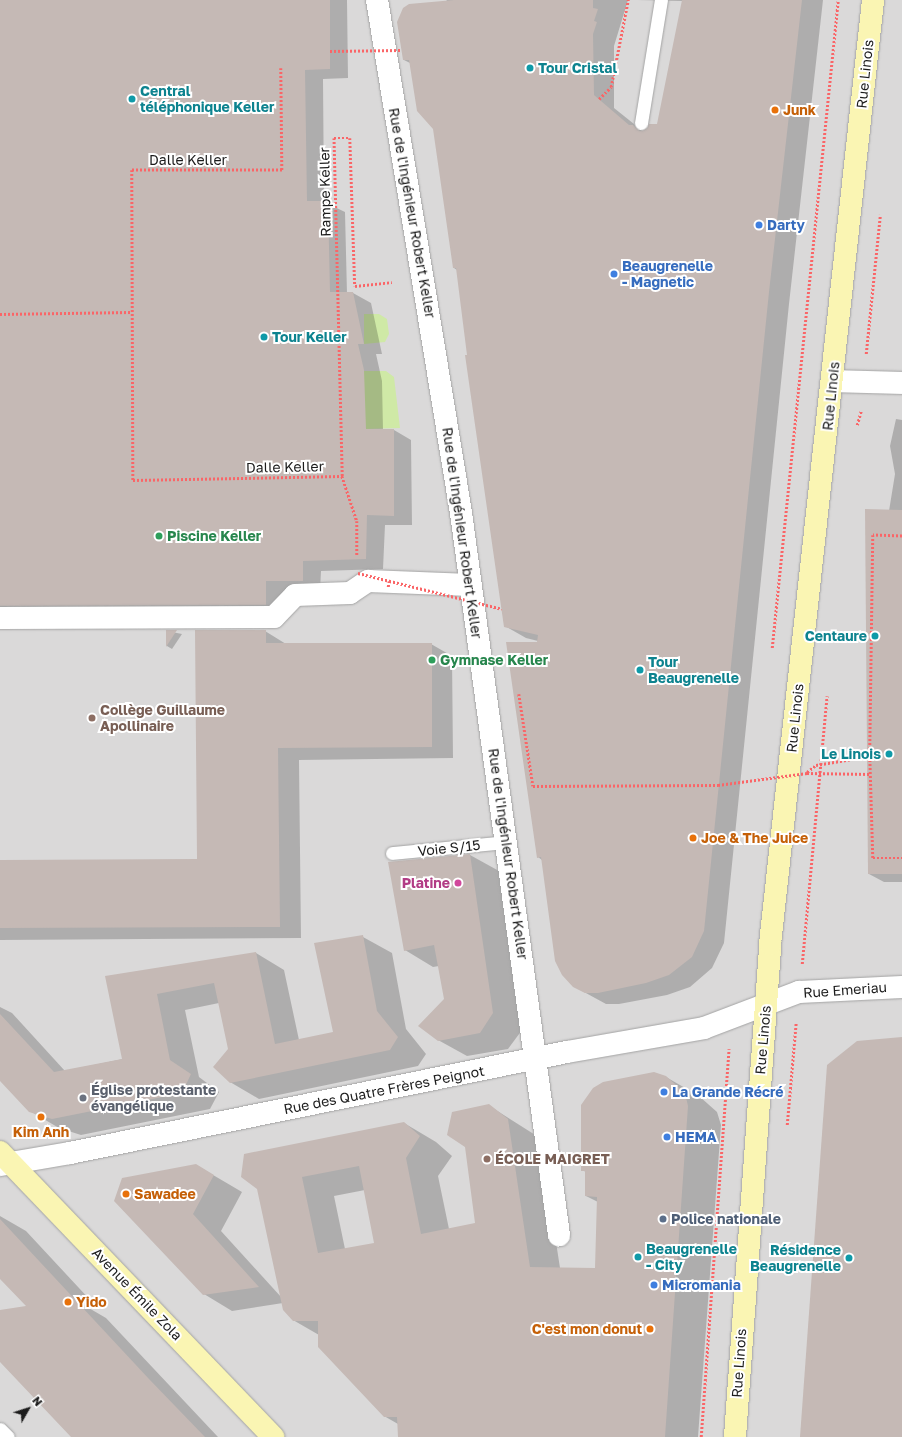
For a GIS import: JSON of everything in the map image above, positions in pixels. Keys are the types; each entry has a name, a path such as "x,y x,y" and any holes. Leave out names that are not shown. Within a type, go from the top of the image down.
{"street":[{"name":"Rue de l'Ingénieur Robert Keller","path":"377,0 408,198 424,278 470,585 559,1235"},
{"name":"Rue Linois","path":"735,1437 770,944 873,0"},
{"path":"832,381 902,383"},
{"path":"0,618 274,617 295,595 350,593 368,581 470,585"},
{"name":"Rue Emeriau","path":"766,1005 799,992 902,987"},
{"name":"Rue des Quatre Frères Peignot","path":"4,1160 704,1028 766,1005"},
{"name":"Avenue Émile Zola","path":"4,1160 273,1437"}],"lane":[{"path":"641,123 661,0"},
{"name":"Voie S/15","path":"392,854 506,842"},
{"path":"0,1429 8,1437"}],"path":[{"path":"599,99 611,87 628,0"},
{"path":"771,656 838,0"},
{"path":"330,51 401,50"},
{"name":"Dalle Keller","path":"281,68 282,170 132,170 133,480 342,476"},
{"name":"Rampe Keller","path":"336,315 334,138 350,138 355,286 392,282"},
{"path":"0,314 132,312"},
{"name":"Dalle Keller","path":"336,315 342,476 357,521 357,559"},
{"path":"902,536 873,535 870,756 873,858 902,858"},
{"path":"358,573 502,609"},
{"path":"388,587 389,581"},
{"path":"519,694 533,786 718,785 807,773 871,774"},
{"path":"807,773 816,765 870,756"},
{"path":"758,783 759,775"},
{"path":"701,1437 729,1051"}],"shaded area":[{"path":"0,0 902,0 902,1437 0,1437"}],"green space":[{"path":"364,314 379,314 387,319 389,334 385,342 364,344"},
{"path":"364,371 386,371 394,377 400,428 365,429 365,401 358,373"}],"building":[{"path":"0,0 330,0 330,69 305,70 307,201 328,201 330,292 353,292 364,344 358,344 364,370 366,429 394,429 394,516 367,515 366,559 303,561 303,581 266,581 266,605 0,606"},
{"path":"454,0 593,0 593,8 598,9 594,21 597,22 593,34 594,95 629,125 633,125 640,131 647,128 649,124 657,124 682,0 802,0 769,292 704,931 692,957 669,975 646,983 598,993 585,993 573,987 562,975 555,961 541,857 537,858 506,642 537,642 538,635 504,627 465,355 467,355 456,268 453,268 433,129 417,111 409,60 403,60 397,22 403,8 409,4"},
{"path":"865,509 902,510 902,874 868,874"},
{"path":"166,630 177,630 166,647"},
{"path":"195,630 266,630 266,643 432,643 432,747 278,748 280,927 0,928 0,860 197,859"},
{"path":"470,854 493,1013 480,1033 438,1041 418,1026 444,999 434,945 404,951 388,862"},
{"path":"363,935 377,1011 398,1037 390,1050 230,1083 213,1067 228,1049 214,983 157,994 170,1060 191,1074 182,1093 52,1119 29,1112 0,1081 0,1014 54,1072 122,1059 105,976 256,952 275,1044 333,1032 314,943"},
{"path":"902,1037 902,1437 800,1437 827,1065 857,1041"},
{"name":"Beaugrenelle - City","path":"654,1072 666,1076 685,1093 688,1106 665,1437 398,1437 397,1417 384,1417 318,1347 318,1321 293,1321 283,1310 257,1189 241,1177 244,1154 404,1122 420,1136 406,1158 421,1234 475,1223 465,1147 447,1135 452,1112 489,1104 508,1119 530,1267 595,1268 597,1197 585,1196 585,1171 581,1171 581,1105 593,1088 603,1082","holes":["359,1166 374,1243 318,1253 302,1177"]},
{"path":"196,1164 214,1175 193,1214 259,1287 203,1295 114,1201 122,1178"},
{"path":"0,1219 205,1437 71,1437 0,1362 0,1310 26,1306 0,1279"}],"place":[{"name":"Tour Cristal","path":"530,68"},
{"name":"Central téléphonique Keller","path":"132,99"},
{"name":"Junk","path":"775,110"},
{"name":"Darty","path":"759,225"},
{"name":"Beaugrenelle - Magnetic","path":"614,274"},
{"name":"Tour Keller","path":"264,337"},
{"name":"Piscine Keller","path":"159,536"},
{"name":"Centaure","path":"875,636"},
{"name":"Gymnase Keller","path":"432,660"},
{"name":"Tour Beaugrenelle","path":"640,670"},
{"name":"Collège Guillaume Apollinaire","path":"92,718"},
{"name":"Le Linois","path":"889,754"},
{"name":"Joe & The Juice","path":"693,838"},
{"name":"Platine","path":"458,883"},
{"name":"La Grande Récré","path":"664,1092"},
{"name":"Église protestante évangélique","path":"83,1098"},
{"name":"Kim Anh","path":"41,1117"},
{"name":"HEMA","path":"667,1137"},
{"name":"ÉCOLE MAIGRET","path":"487,1159"},
{"name":"Sawadee","path":"126,1194"},
{"name":"Police nationale","path":"663,1219"},
{"name":"Beaugrenelle - City","path":"638,1257"},
{"name":"Résidence Beaugrenelle","path":"849,1258"},
{"name":"Micromania","path":"654,1285"},
{"name":"Yido","path":"68,1302"},
{"name":"C'est mon donut","path":"650,1329"}]}
